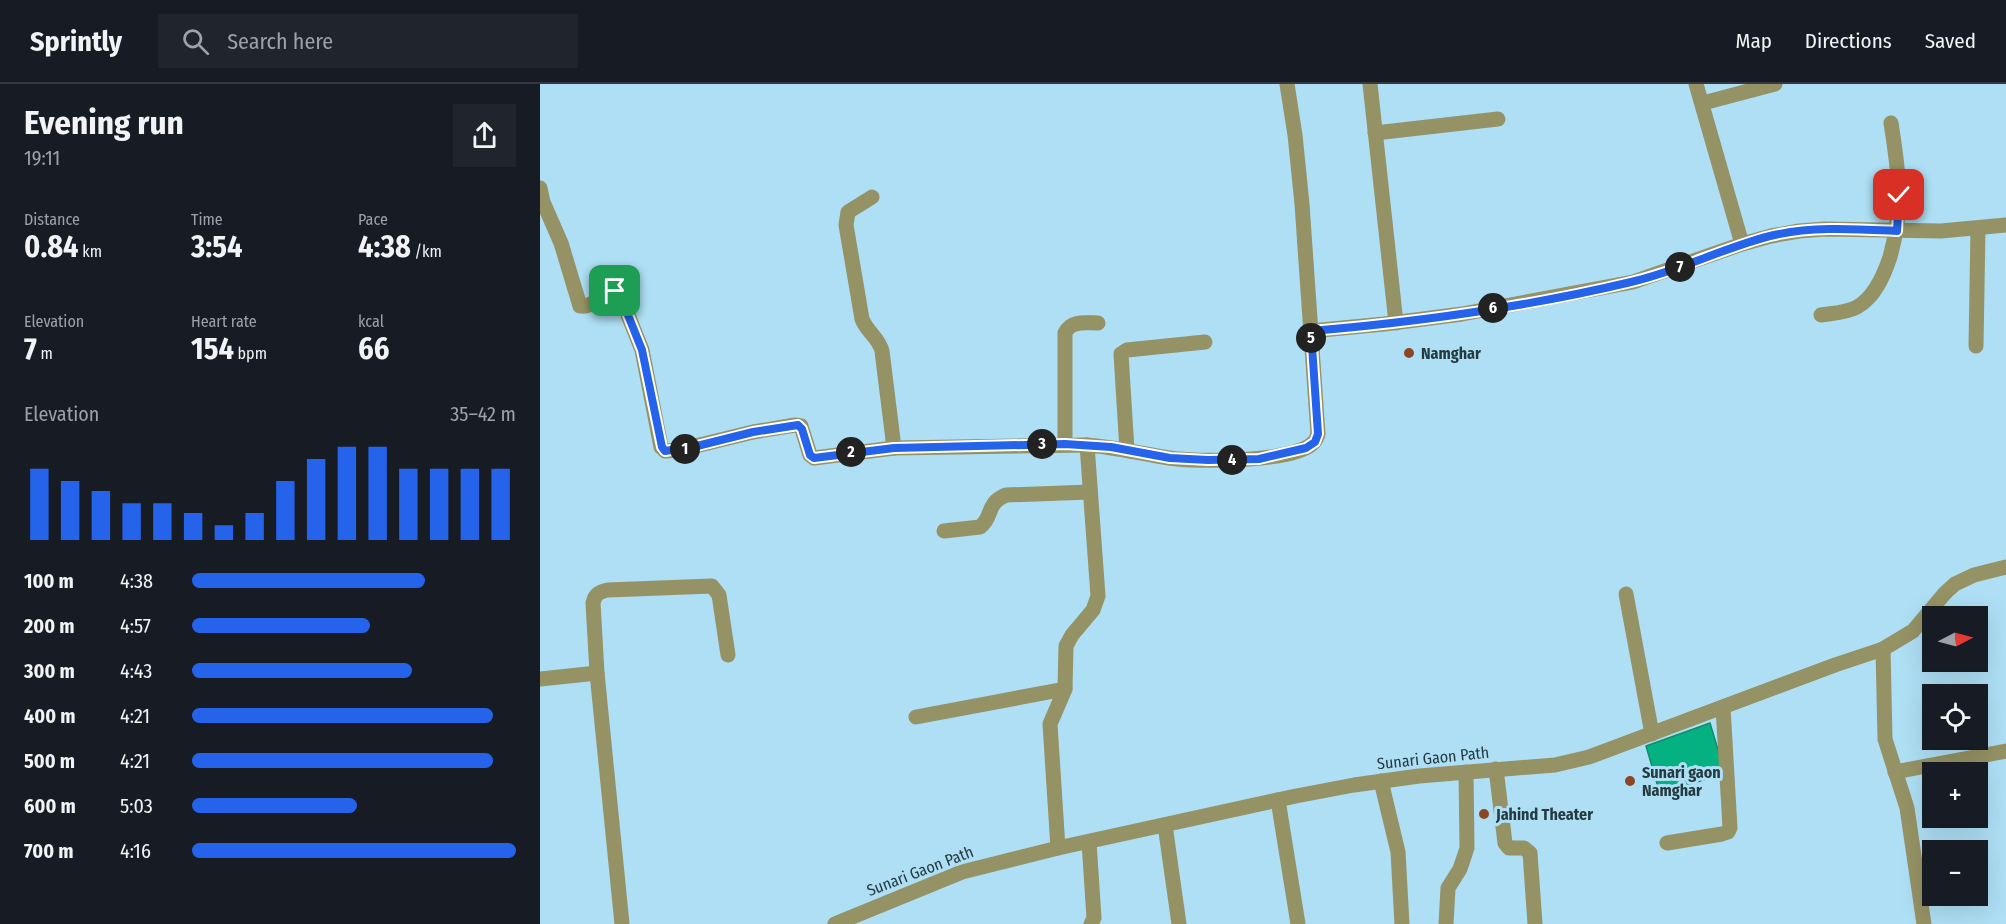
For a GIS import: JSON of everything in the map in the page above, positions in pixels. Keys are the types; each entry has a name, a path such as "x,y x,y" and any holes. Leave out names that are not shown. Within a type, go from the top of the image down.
{"street":[{"path":"540,188 543,202 561,243 580,306 588,306 611,291 618,292 620,295 642,350 663,450 670,452 753,432 795,425 801,426 810,455 814,458 894,448 1065,444 1126,450 1170,458 1259,459 1306,448 1315,442 1318,434 1302,204 1287,84"},
{"path":"1370,84 1396,323"},
{"path":"1696,84 1742,244"},
{"path":"1703,103 1775,84"},
{"path":"1375,133 1498,118"},
{"path":"1821,315 1857,307 1868,298 1886,269 1897,231 1899,184 1891,123"},
{"path":"872,197 848,212 846,225 862,319 865,327 880,343 882,351 894,448"},
{"path":"1311,331 1462,314 1633,282 1742,244 1798,231 1825,229 1941,231 2006,225"},
{"path":"1976,346 1978,229"},
{"path":"1065,444 1065,333 1073,324 1098,323"},
{"path":"1126,450 1120,354 1127,350 1205,342"},
{"path":"1058,848 1050,733 1052,716 1065,689 1066,646 1072,634 1093,610 1098,596 1087,445"},
{"path":"944,531 983,525 992,504 1006,495 1090,492"},
{"name":"Sunari Gaon Path","path":"835,924 962,872 1058,848 1278,800 1381,781 1573,761 1883,649 1913,631 1955,584 1974,575 2006,567"},
{"path":"622,924 597,673 593,603 597,594 608,590 712,586 718,595 728,655"},
{"path":"1626,594 1652,734"},
{"path":"1883,649 1885,740 1907,808 1924,924"},
{"path":"540,679 597,673"},
{"path":"916,717 1065,689"},
{"path":"1667,843 1722,834 1731,828 1723,707"},
{"path":"1895,772 2006,751"},
{"path":"1496,769 1505,843 1509,848 1524,848 1530,853 1535,924"},
{"path":"1446,924 1448,888 1460,869 1467,848 1466,772"},
{"path":"1381,781 1398,852 1402,924"},
{"path":"1278,800 1298,924"},
{"path":"1165,825 1179,924"},
{"path":"1089,842 1094,918 1091,924"}],"shaded area":[{"path":"1710,723 1725,773 1660,794 1646,746"}],"place":[{"name":"Namghar","path":"1409,353"},
{"name":"Sunari gaon Namghar","path":"1630,781"},
{"name":"Jahind Theater","path":"1484,814"}],"route":[{"path":"615,291 620,295 642,350 662,447 665,451 670,452 753,432 798,425 801,426 810,455 814,458 894,448 1065,444 1111,447 1170,458 1259,459 1297,451 1315,442 1318,426 1311,331 1462,314 1633,282 1742,244 1798,231 1825,229 1897,231 1899,195"}]}
